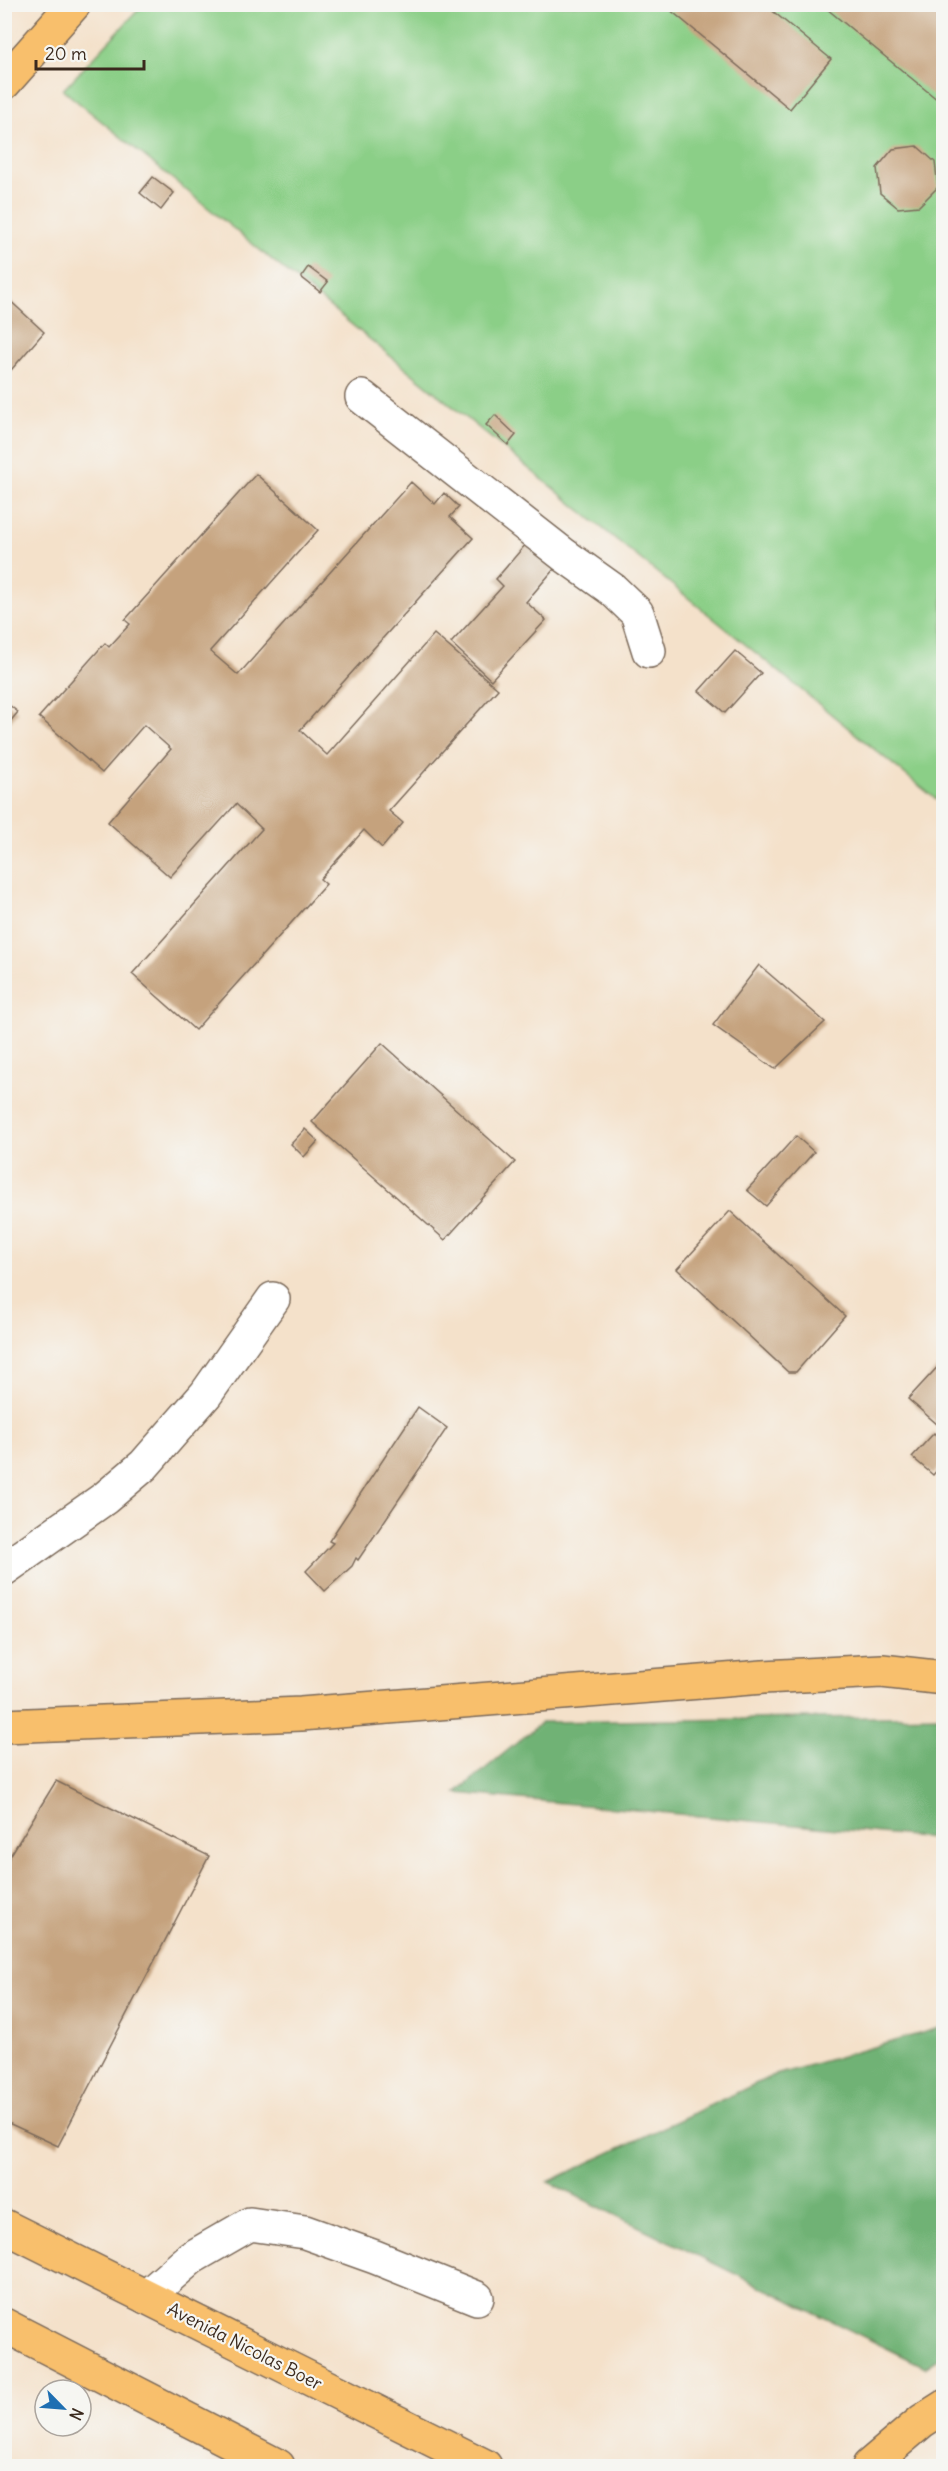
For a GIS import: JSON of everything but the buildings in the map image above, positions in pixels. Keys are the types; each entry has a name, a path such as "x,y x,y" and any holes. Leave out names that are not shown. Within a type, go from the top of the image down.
{"main road":[{"path":"4,83 74,4"},
{"path":"4,1726 301,1714 764,1677 882,1671 944,1678"},
{"name":"Avenida Nicolas Boer","path":"4,2226 485,2466"},
{"path":"4,2325 278,2466"},
{"path":"869,2466 922,2421 944,2407"}],"lane":[{"path":"362,397 564,555 613,590 637,613 649,651"},
{"path":"4,1569 105,1498 144,1465 206,1394 273,1299"},
{"path":"146,2297 191,2258 250,2224 305,2232 477,2298"}],"green space":[{"path":"143,5 943,5 943,805 63,90"},
{"path":"943,1716 943,1839 456,1793 542,1722"},
{"path":"943,2027 943,2355 925,2367 548,2182 772,2076"}]}
